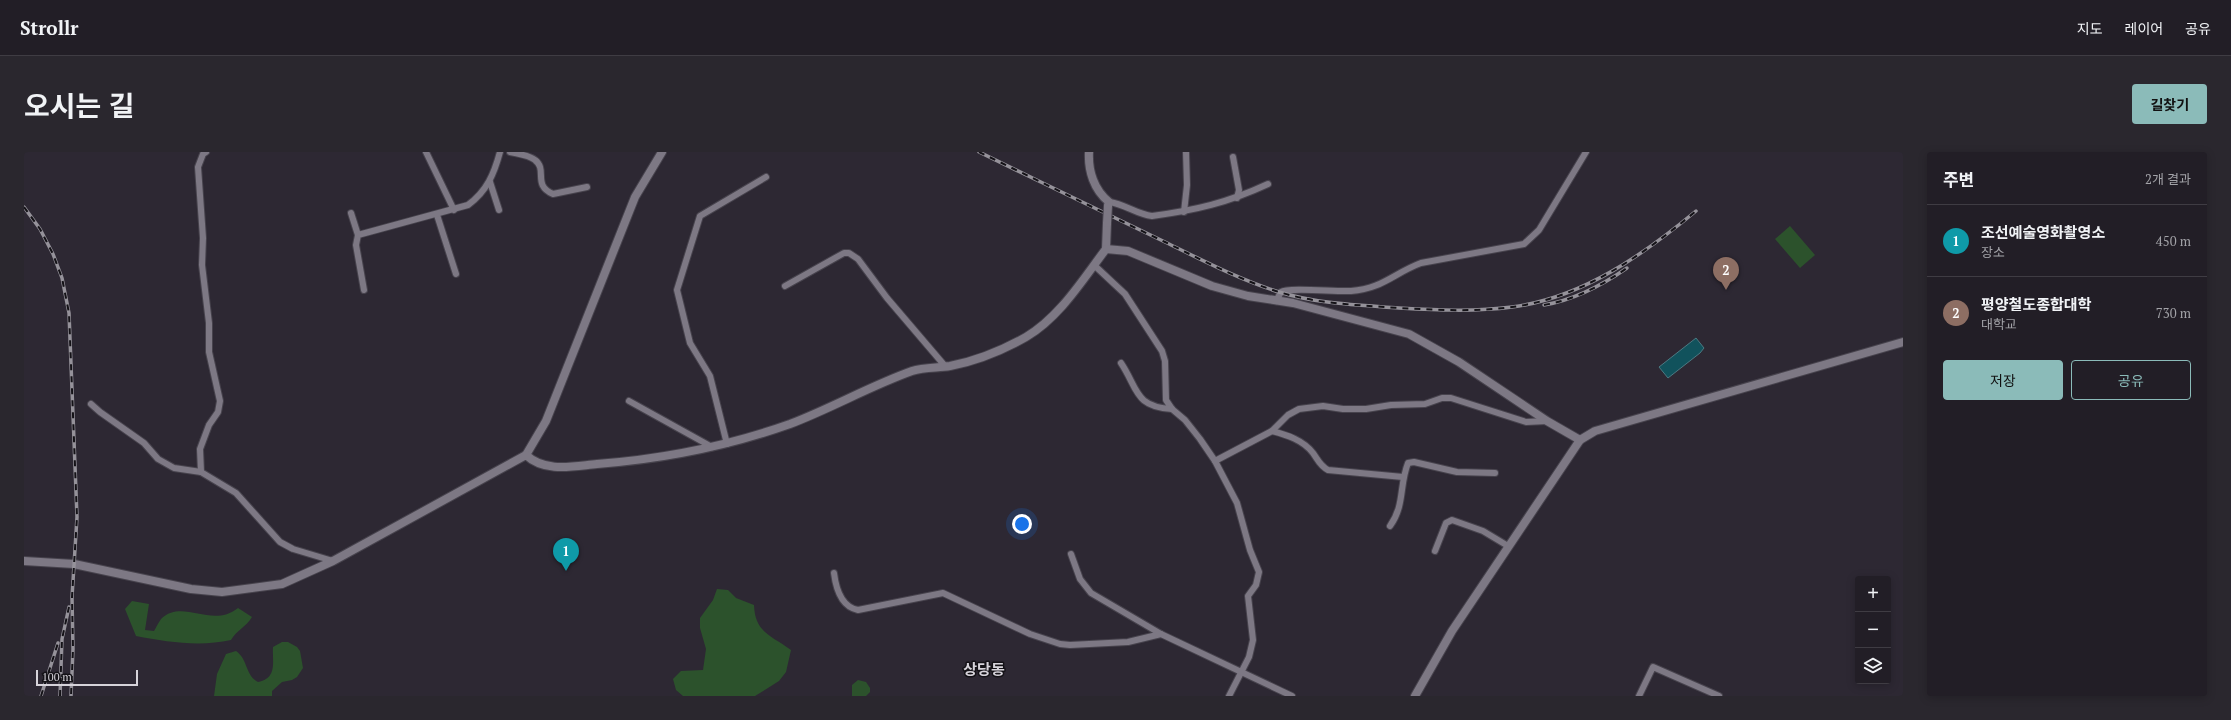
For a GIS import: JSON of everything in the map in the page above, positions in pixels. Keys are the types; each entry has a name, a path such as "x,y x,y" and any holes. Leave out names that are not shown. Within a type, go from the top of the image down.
{"street":[{"path":"201,472 200,449 209,425 218,412 220,401 209,352 209,323 202,265 203,238 198,167 203,154 206,152"},
{"path":"426,152 454,210"},
{"path":"358,235 454,210 468,204 480,196 490,182 500,152"},
{"path":"510,152 533,159 537,163 541,185 544,189 553,194 587,187"},
{"path":"24,561 74,564 191,589 222,592 282,584 333,560 526,455 546,421 635,197 662,152"},
{"path":"526,455 533,461 555,467 674,454 727,444 790,424 913,371 945,366 981,357 1027,336 1047,321 1064,304 1106,249 1106,223 1109,204 1094,181 1089,167 1089,152"},
{"path":"1184,212 1187,185 1186,152"},
{"path":"1276,301 1280,292 1291,289 1352,291 1376,287 1406,268 1421,263 1524,244 1539,230 1586,152"},
{"path":"1232,157 1239,190 1237,198"},
{"path":"727,444 710,376 690,343 677,290 700,216 766,177"},
{"path":"490,182 499,210"},
{"path":"1109,204 1118,203 1142,215 1152,216 1184,212 1237,198 1268,184"},
{"path":"351,213 358,235 356,245 364,290"},
{"path":"437,214 456,274"},
{"path":"1106,249 1128,251 1212,286 1248,296 1359,320 1409,334 1459,362 1547,421 1580,440"},
{"path":"785,286 844,253 849,253 858,259 887,298 945,366"},
{"path":"1094,265 1125,294 1162,351 1165,361 1166,400 1172,409 1185,420 1215,461 1237,503 1250,550 1259,572 1256,585 1248,596 1253,640 1249,657 1229,696"},
{"path":"1415,696 1452,631 1580,440 1595,431 1903,342"},
{"path":"1121,363 1138,395 1144,402 1160,408 1172,409"},
{"path":"1215,461 1272,431 1288,415 1307,407 1366,409 1391,405 1425,404 1442,398 1451,398 1526,422 1547,421"},
{"path":"629,400 699,438 712,447"},
{"path":"91,404 144,443 158,460 174,468 201,472 236,493 280,542 293,549 333,560"},
{"path":"1272,431 1288,435 1305,444 1323,467 1328,470 1402,477"},
{"path":"1390,526 1397,516 1402,498 1402,477 1408,463 1414,462 1457,472 1495,473"},
{"path":"1435,551 1446,523 1452,520 1483,531 1508,546"},
{"path":"1071,554 1080,579 1090,593 1161,634 1292,696"},
{"path":"834,573 835,583 842,599 849,607 858,610 943,593 1030,634 1060,644 1128,642 1161,634"},
{"path":"1639,696 1653,667 1719,696"}],"green space":[{"path":"1790,226 1815,255 1800,268 1775,239"},
{"path":"717,589 728,590 736,598 754,605 757,622 761,628 771,637 791,650 786,672 779,681 755,696 683,696 676,690 673,679 681,671 703,670 706,649 700,628 700,618 713,600"},
{"path":"132,601 149,604 145,630 154,631 162,618 171,613 180,611 218,616 228,614 238,608 252,617 231,640 207,643 172,642 136,636 125,609"},
{"path":"282,642 288,642 297,647 300,651 303,668 297,677 292,680 282,682 272,691 272,696 214,696 217,674 226,654 236,651 240,654 248,671 258,682 269,677 273,668 273,647"},
{"path":"858,680 866,682 870,688 870,692 866,696 852,696 852,685"}],"water":[{"path":"1696,338 1704,348 1700,353 1668,378 1659,367"}],"railway":[{"path":"979,152 1207,263 1250,282 1294,296 1323,302 1353,305 1469,310 1498,309 1538,302 1563,294 1610,272 1655,243 1696,211"},
{"path":"24,207 40,229 53,254 62,278 69,313 77,517 72,597 73,649 71,696"},
{"path":"1544,305 1577,296 1607,281 1627,268"},
{"path":"60,696 62,639 69,607"},
{"path":"41,696 58,643"}],"place":[{"name":"평양철도종합대학","path":"1726,290"},
{"name":"조선예술영화촬영소","path":"566,571"}],"district":[{"name":"상당동","path":"984,669"}]}
